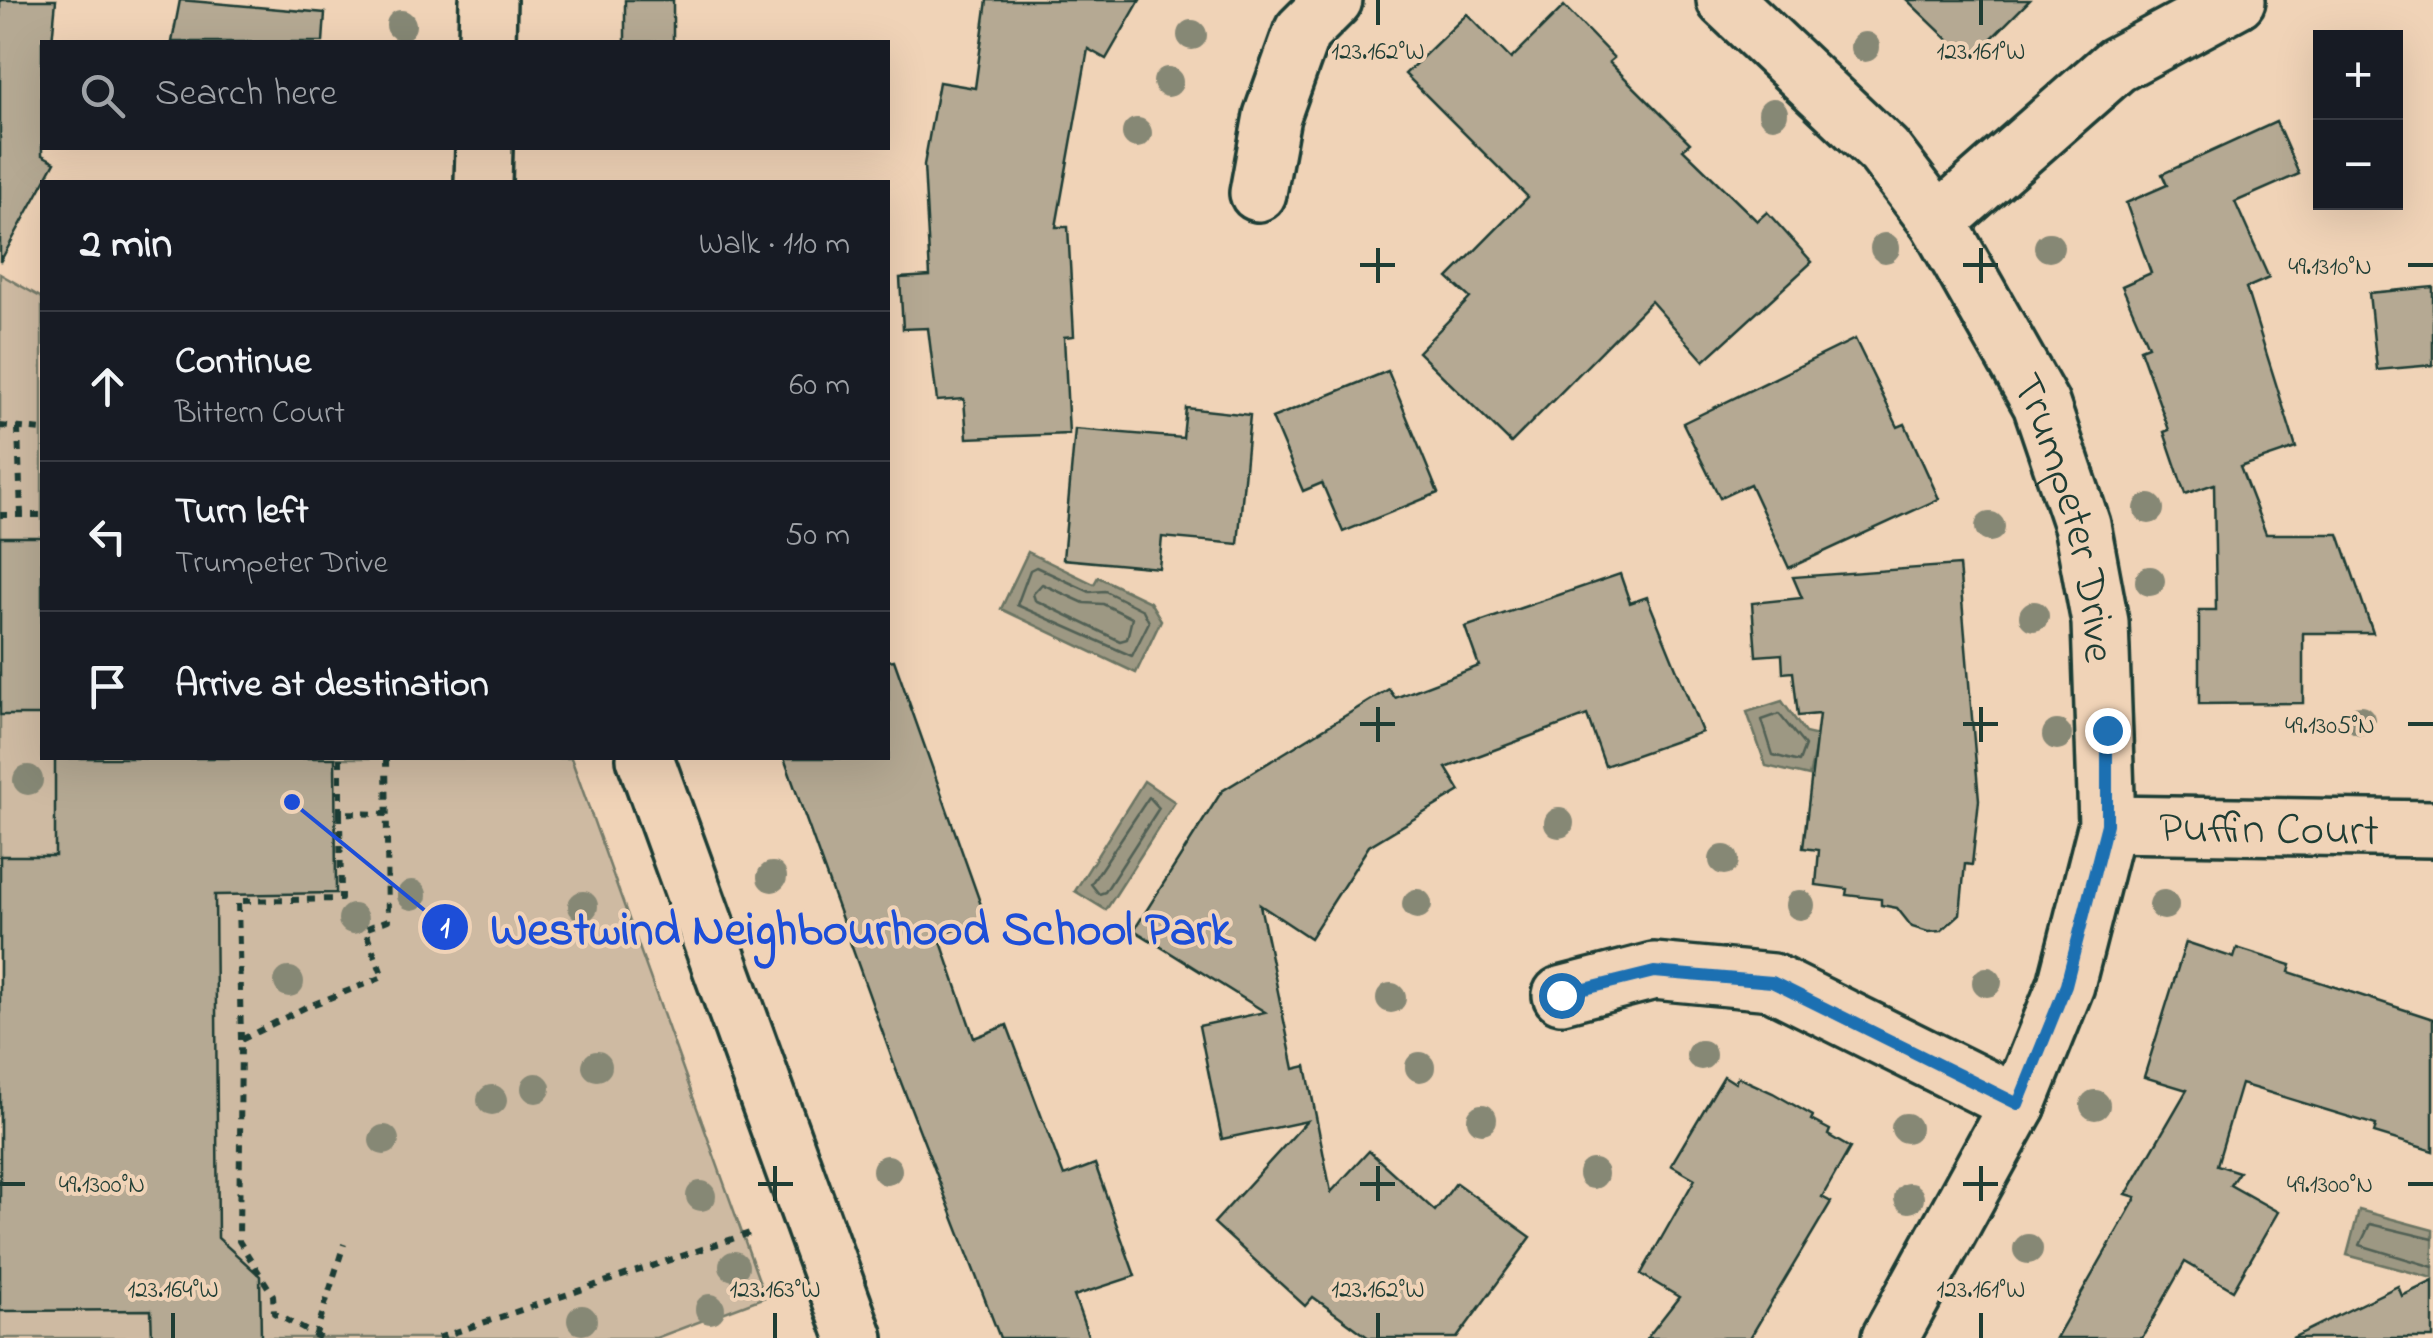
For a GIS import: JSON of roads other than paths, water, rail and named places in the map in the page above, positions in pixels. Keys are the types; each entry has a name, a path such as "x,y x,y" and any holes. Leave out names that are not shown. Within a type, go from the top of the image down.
{"street":[{"path":"487,40 488,0"},
{"path":"1258,193 1272,116 1302,32 1334,0"},
{"name":"Trumpeter Drive","path":"1726,0 1884,151 1938,222 2041,404 2082,525 2100,622 2107,824 2066,985 2018,1104 1890,1338"},
{"path":"1938,222 2116,65 2237,0"},
{"path":"483,180 484,150"},
{"path":"646,760 855,1338"},
{"name":"Puffin Court","path":"2107,824 2433,828"},
{"path":"1561,995 1654,972 1772,982 2018,1104"}],"water":[{"path":"1028,552 1094,584 1098,577 1150,602 1161,620 1136,673 1001,609"},
{"path":"1782,701 1805,733 1818,736 1809,776 1766,766 1747,712"},
{"path":"1144,781 1175,802 1106,910 1075,891"},
{"path":"2359,1210 2433,1230 2433,1278 2347,1255"}],"place":[{"name":"Westwind Neighbourhood School Park","path":"292,802"}]}
